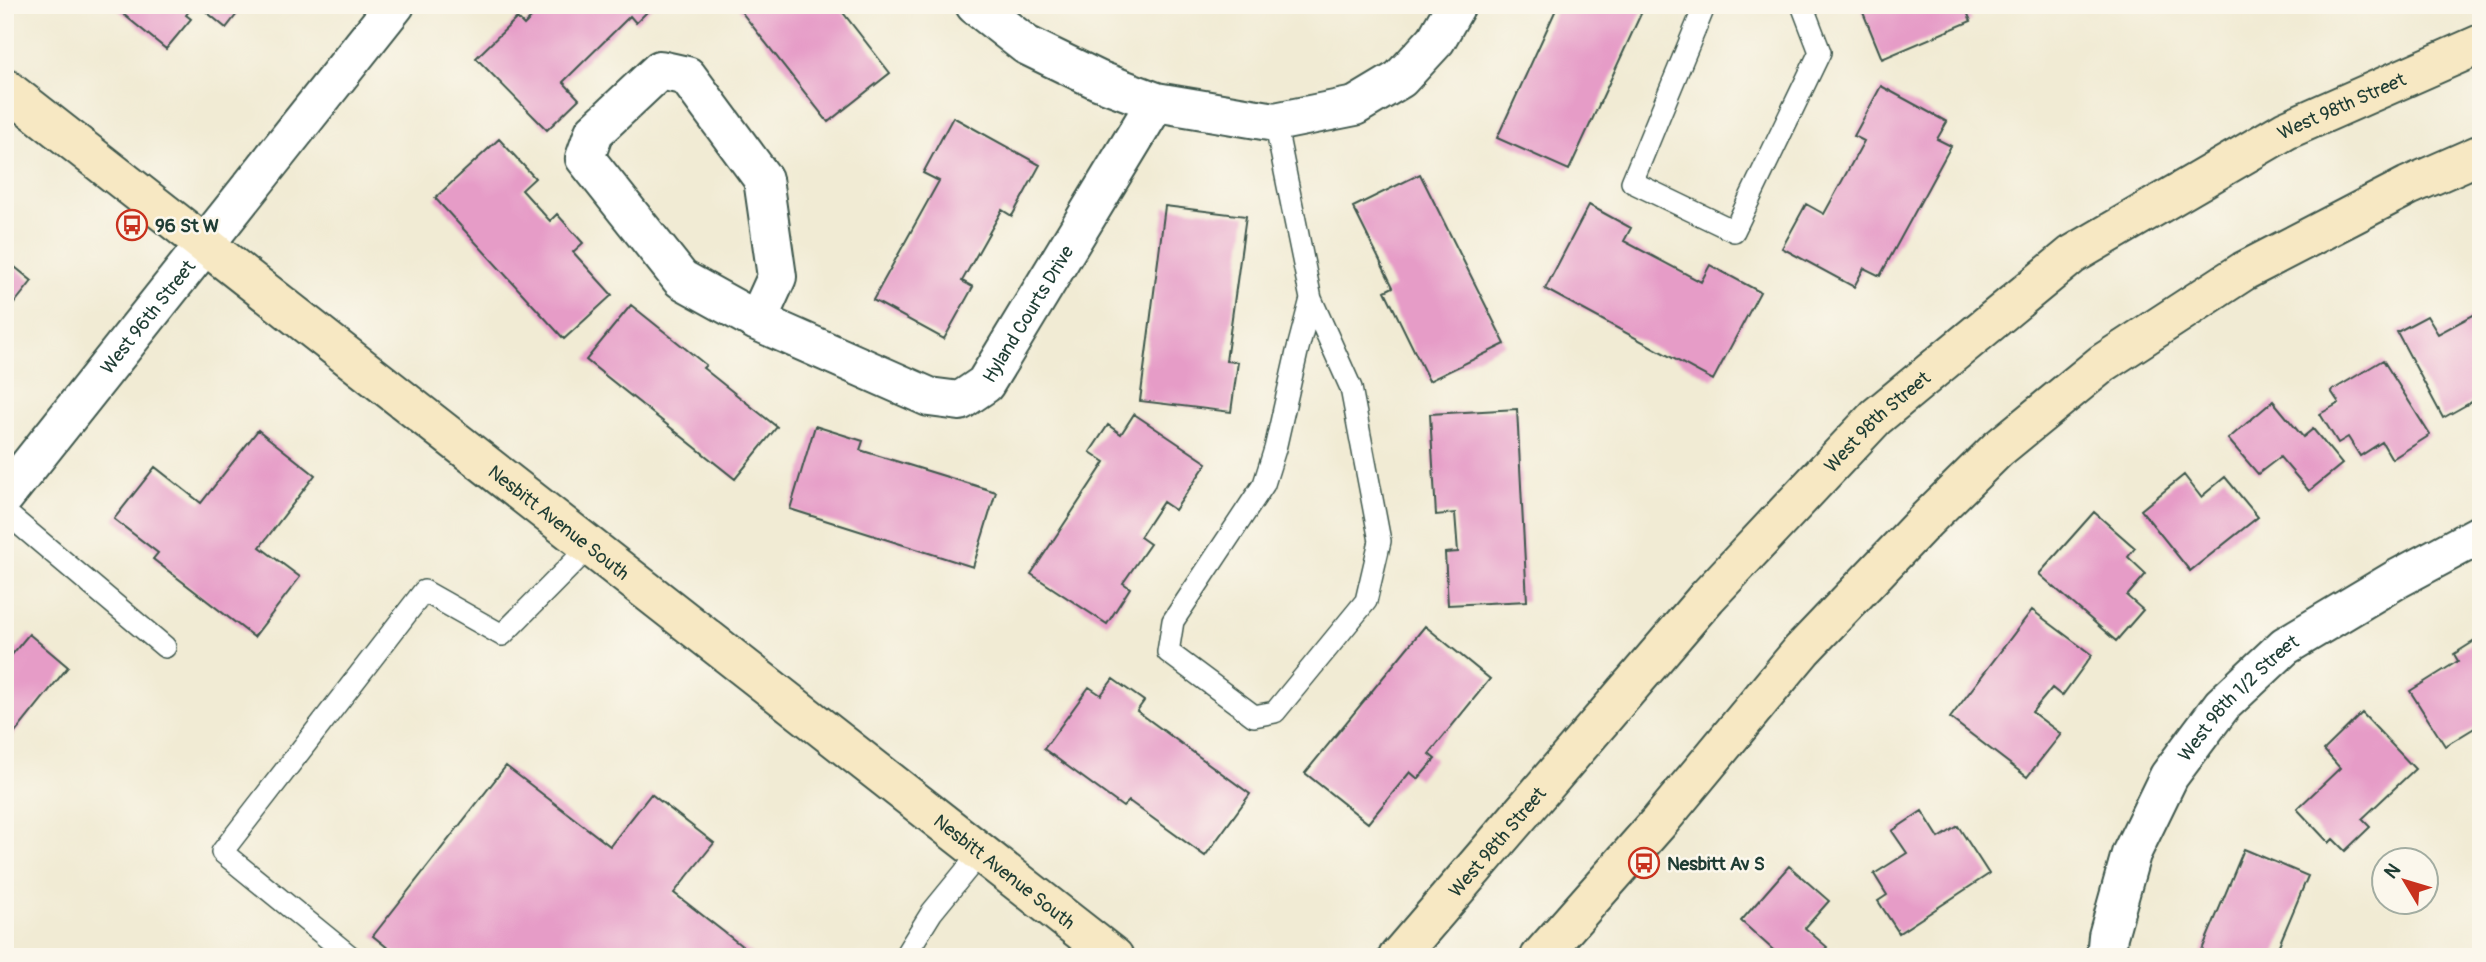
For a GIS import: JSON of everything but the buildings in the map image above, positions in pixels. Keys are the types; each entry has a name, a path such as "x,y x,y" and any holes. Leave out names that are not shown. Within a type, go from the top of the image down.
{"street":[{"name":"West 96th Street","path":"8,490 395,5"},
{"path":"975,5 1026,45 1098,80 1156,102 1275,122 1355,106 1400,79 1436,40 1456,5"},
{"name":"West 98th Street","path":"1398,957 1707,597 1876,417 2072,255 2286,130 2481,44"},
{"name":"Hyland Courts Drive","path":"757,321 777,277 763,179 687,76 660,70 594,132 585,158 681,279 757,321 929,397 960,401 985,384 1156,102"},
{"name":"Nesbitt Avenue South","path":"5,88 1114,957"},
{"path":"1540,957 1660,821 1802,650 1997,450 2103,363 2244,271 2408,186 2481,154"},
{"name":"West 98th 1/2 Street","path":"2106,957 2108,936 2132,854 2169,776 2222,705 2286,646 2397,579 2481,534"}],"lane":[{"path":"1705,5 1632,182 1734,231 1820,52 1802,5"},
{"path":"1275,122 1311,299 1351,388 1380,541 1366,601 1275,712 1254,716 1168,652 1173,621 1264,484 1311,299"},
{"path":"8,490 165,647"},
{"path":"351,957 222,852 424,591 502,635 590,546"},
{"path":"904,957 932,912 981,852"}],"place":[{"name":"96 St W","path":"132,225"},
{"name":"Nesbitt Av S","path":"1644,863"}]}
